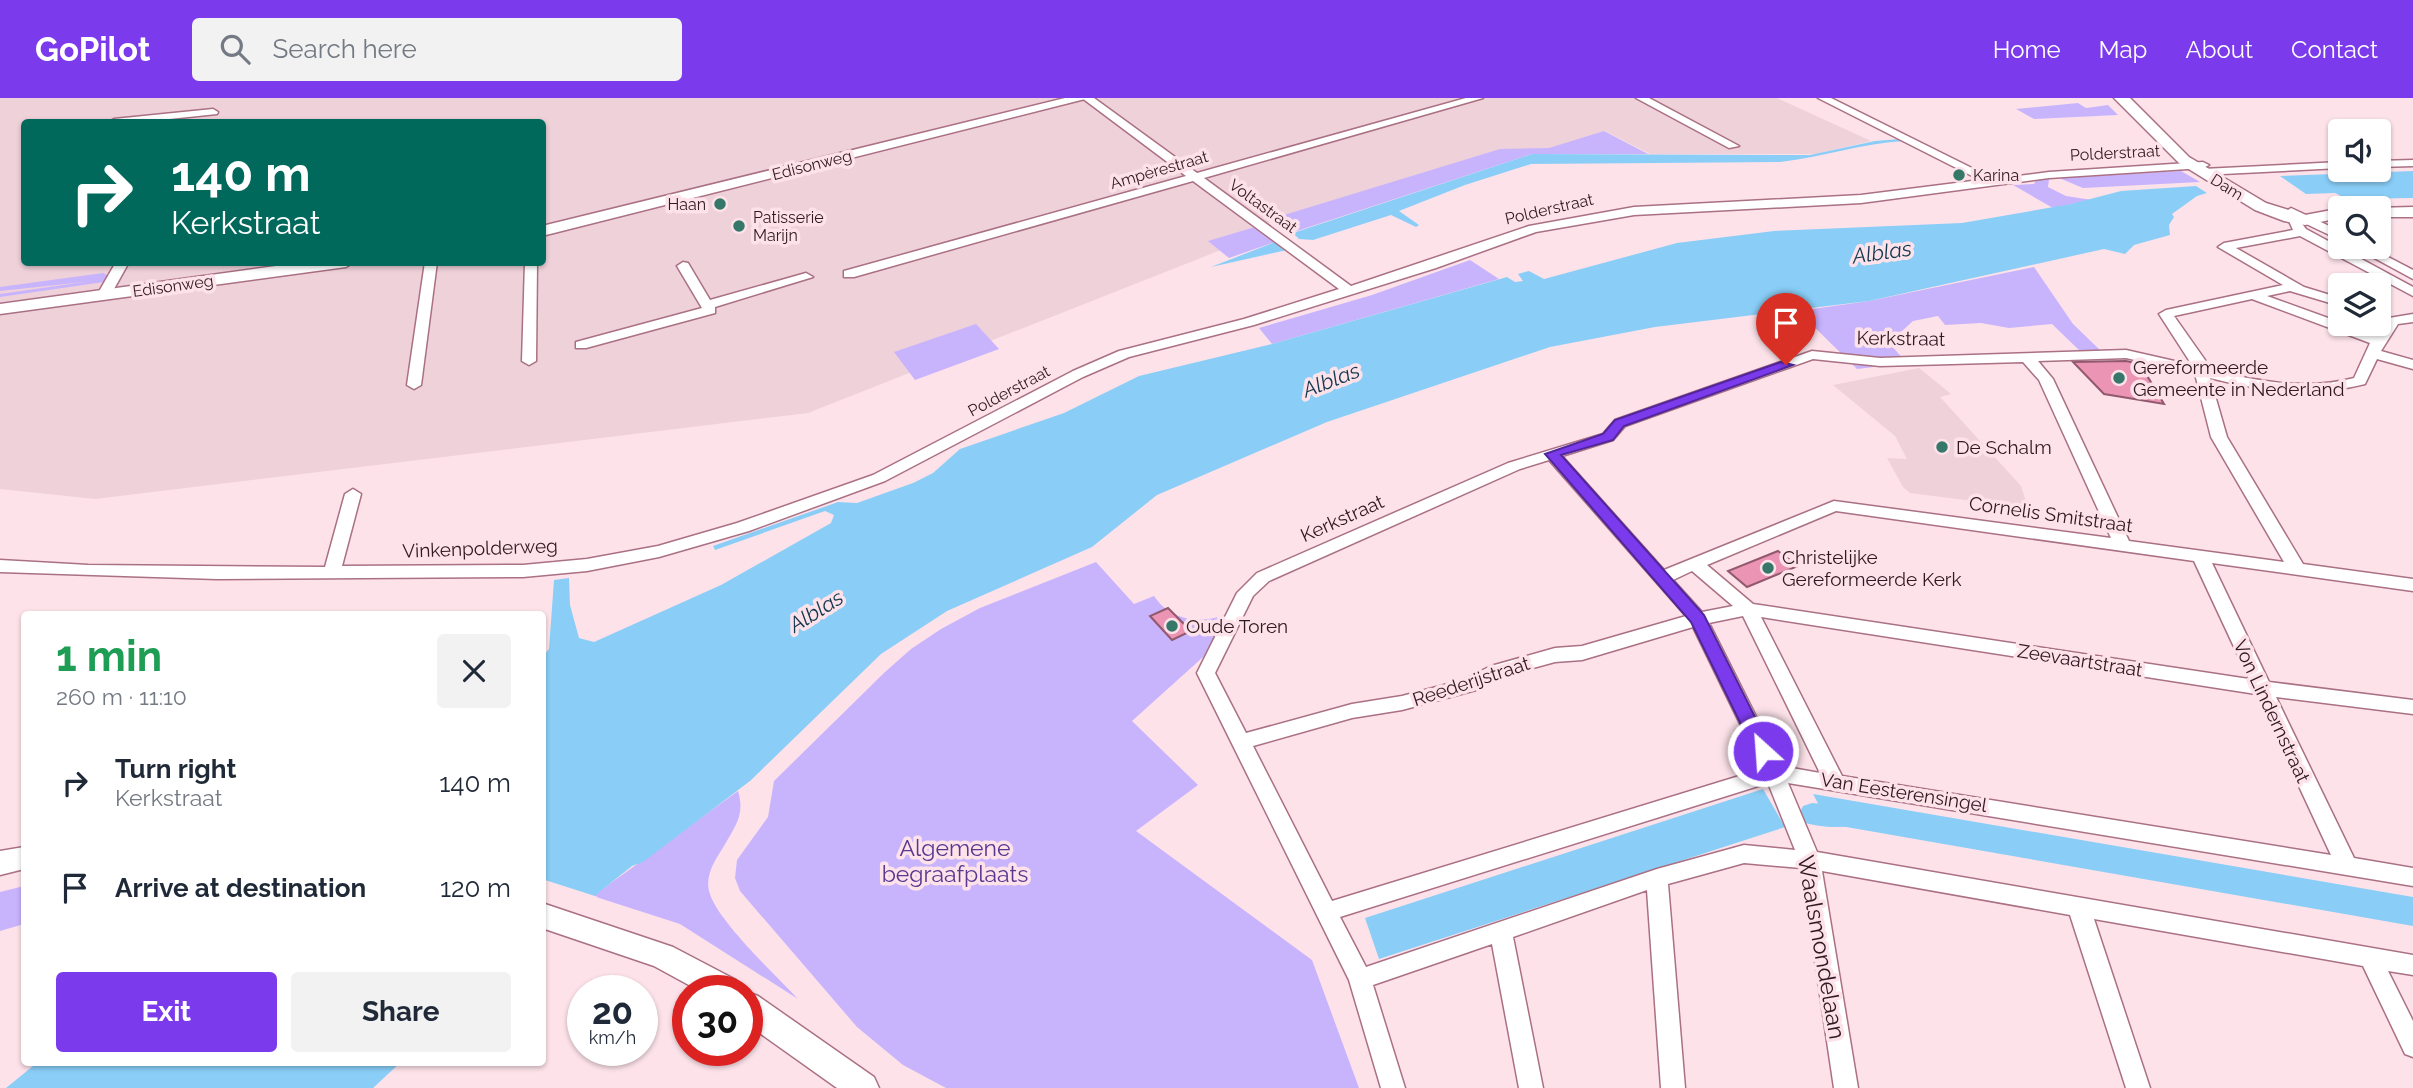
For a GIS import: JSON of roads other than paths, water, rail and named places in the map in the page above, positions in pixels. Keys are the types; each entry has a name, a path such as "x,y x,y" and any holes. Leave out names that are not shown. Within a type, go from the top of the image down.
{"street":[{"path":"172,119 210,117 222,98"},
{"name":"Edisonweg","path":"546,230 1082,98"},
{"name":"Voltastraat","path":"1087,98 1350,291"},
{"name":"Ampèrestraat","path":"849,274 1478,98"},
{"path":"1641,98 1733,146"},
{"path":"1823,98 1990,181"},
{"name":"Dam","path":"2121,98 2169,144 2264,209 2328,232"},
{"path":"2391,164 2413,163"},
{"name":"Polderstraat","path":"942,448 1078,374 1124,354 1250,322 1431,265 1497,239 1574,219 1693,206 1861,198 2113,168 2203,169 2328,165"},
{"path":"2391,212 2413,212"},
{"path":"2328,216 2299,221 2224,247 2298,288 2328,298"},
{"name":"Dam","path":"2299,221 2413,292"},
{"path":"2383,259 2413,275"},
{"path":"581,345 710,310 683,265"},
{"path":"104,295 121,266"},
{"name":"Edisonweg","path":"0,309 317,266"},
{"path":"414,386 430,266"},
{"path":"529,361 531,266"},
{"path":"707,305 806,277"},
{"path":"2297,569 2219,437 2201,369 2166,314 2298,288"},
{"path":"2257,297 2413,365"},
{"path":"2393,321 2413,318"},
{"name":"Kerkstraat","path":"1243,741 1206,673 1246,593 1263,577 1449,493 1552,454 1608,437 1620,423 1812,355 1880,362 2126,354 2278,388 2329,390 2360,381 2375,347 2393,321"},
{"path":"2027,357 2046,379 2122,544"},
{"name":"Vinkenpolderweg","path":"0,566 88,571 335,563 523,571 587,565 659,551 743,527 879,478 942,448"},
{"name":"Waalsmondelaan","path":"1552,454 1698,619 1774,773 1810,860 1846,1088"},
{"path":"335,563 353,494"},
{"name":"Cornelis Smitstraat","path":"1663,577 1834,506 2413,585"},
{"name":"Von Lindernstraat","path":"2200,556 2260,688 2346,865"},
{"path":"1693,563 1748,609 1834,780"},
{"path":"1698,619 1748,609"},
{"name":"Zeevaartstraat","path":"1748,609 2260,688 2413,708"},
{"name":"Reederijstraat","path":"1243,741 1352,711 1402,703 1469,685 1504,669 1555,655 1582,653 1698,619"},
{"path":"1243,741 1360,979 1393,1088"},
{"name":"Van Eesterensingel","path":"1326,912 1774,773 1834,780 2413,877"},
{"path":"1360,979 1657,878 1744,854 1810,860 2413,965"},
{"path":"0,863 21,859"},
{"path":"1657,878 1673,1088"},
{"path":"2079,908 2138,1088"},
{"path":"546,916 663,956 698,975"},
{"path":"1501,931 1531,1088"},
{"path":"2371,959 2413,1046"},
{"path":"763,1017 863,1088"}],"water":[{"path":"1875,141 1905,141 1873,144 1780,162 1531,164 1465,185 1399,211 1419,225 1416,227 1391,215 1313,240 1299,239 1293,233 1532,154 1810,155"},
{"path":"2413,171 2413,198 2306,194 2280,176 2328,174 2328,182 2391,182 2391,172"},
{"name":"Alblas","path":"2196,186 2207,193 2197,196 2172,214 2174,217 2169,225 2170,235 2134,245 2125,254 2104,249 1869,301 1655,327 1550,347 1327,422 1157,495 1092,547 947,611 881,654 750,781 643,862 632,866 546,935 546,652 549,649 554,580 569,578 570,605 579,638 594,642 721,585 831,523 834,515 825,511 715,550 713,546 838,502 857,503 913,483 933,473 960,449 1064,413 1139,376 1272,344 1507,277 1515,282 1523,281 1518,274 1529,271 1544,279 1677,243 1774,231 1962,223 2071,204 2121,191"},
{"path":"1275,242 1287,250 1211,267"},
{"path":"1763,789 1785,827 1379,959 1365,918"},
{"path":"1813,794 2413,897 2413,926 1829,824"},
{"path":"33,1066 397,1066 373,1088 6,1088"}],"waterway":[{"path":"1812,814 1855,815"}],"place":[{"name":"Karina","path":"1959,175"},
{"name":"Haan","path":"720,204"},
{"name":"Patisserie Marijn","path":"739,226"},
{"name":"Gereformeerde Gemeente in Nederland","path":"2119,378"},
{"name":"De Schalm","path":"1942,447"},
{"name":"Christelijke Gereformeerde Kerk","path":"1768,568"},
{"name":"Oude Toren","path":"1172,626"}],"park label":[{"name":"Algemene begraafplaats","path":"955,860"}]}
